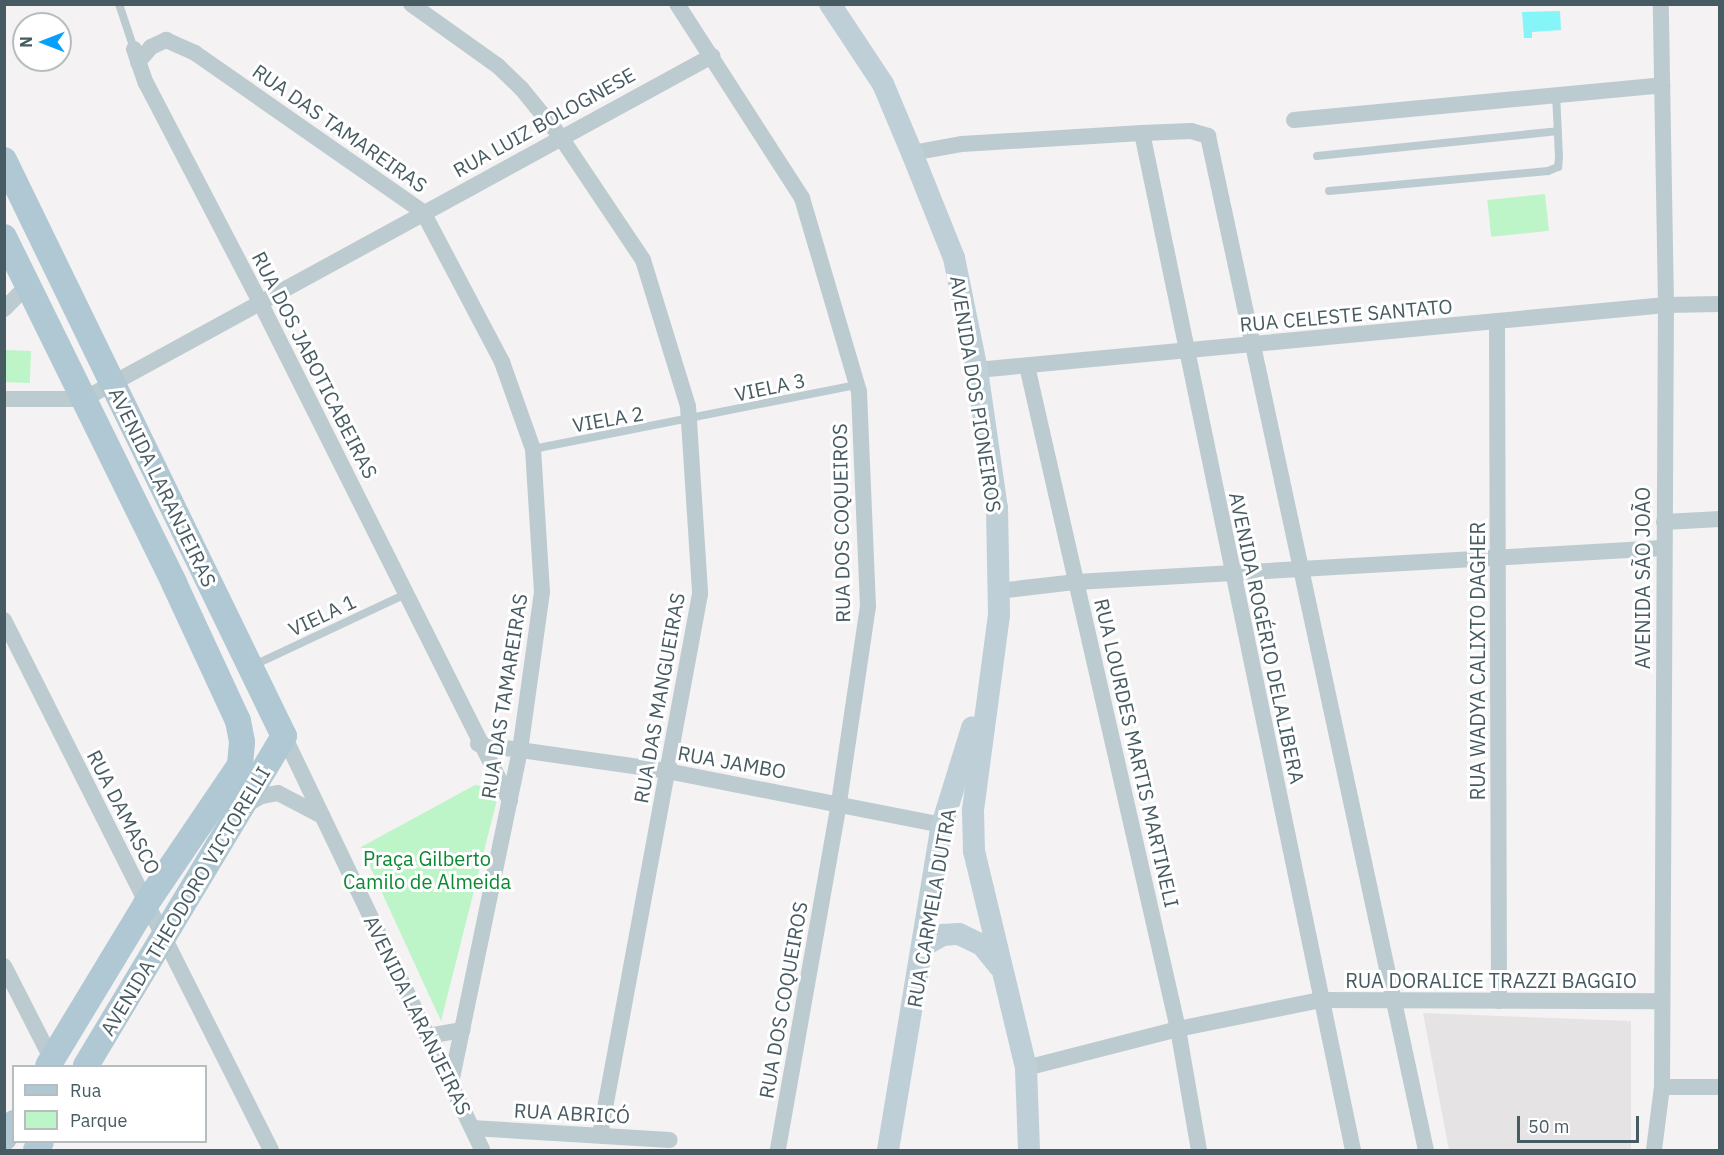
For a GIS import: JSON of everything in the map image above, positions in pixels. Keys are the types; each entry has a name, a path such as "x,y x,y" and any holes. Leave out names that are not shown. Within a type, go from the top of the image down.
{"main road":[{"name":"AVENIDA DOS PIONEIROS","path":"830,4 883,84 954,258 976,370 996,508 999,615 991,670"},
{"name":"AVENIDA LARANJEIRAS","path":"4,160 252,666 284,736"},
{"name":"AVENIDA LARANJEIRAS","path":"4,237 238,721 242,742 240,765"},
{"name":"RUA CARMELA DUTRA","path":"888,1150 942,825 991,670"},
{"path":"991,670 973,811 974,851 1026,1068 1029,1150"},
{"name":"AVENIDA THEODORO VICTORELLI","path":"87,1065 284,736"},
{"name":"AVENIDA THEODORO VICTORELLI","path":"50,1063 146,904 240,765"},
{"path":"942,825 974,851"},
{"path":"923,946 943,935 960,934 982,945 1005,975"}],"street":[{"name":"RUA DAS MANGUEIRAS","path":"411,4 498,66 528,96 560,136 643,260 690,420 700,594 600,1135"},
{"name":"RUA DOS COQUEIROS","path":"677,4 802,198 857,385 868,606 840,803 778,1150"},
{"name":"AVENIDA SÃO JOÃO","path":"1654,1150 1662,1087 1660,1001 1666,305 1661,4"},
{"name":"RUA DAS TAMAREIRAS","path":"136,55 166,40 195,53 423,212 502,362 533,449 543,592 520,750 451,1083"},
{"name":"RUA DOS JABOTICABEIRAS","path":"136,55 406,594 478,744 510,801"},
{"name":"RUA LUIZ BOLOGNESE","path":"84,399 560,136 712,56"},
{"path":"1294,120 1556,93 1662,85"},
{"path":"912,153 962,144 1142,133 1191,131 1208,136 1426,1150"},
{"name":"AVENIDA ROGÉRIO DELALIBERA","path":"1142,133 1185,351 1353,1150"},
{"path":"4,309 28,285"},
{"name":"RUA CELESTE SANTATO","path":"976,370 1666,305 1719,304"},
{"name":"RUA WADYA CALIXTO DAGHER","path":"1497,321 1499,1001"},
{"name":"RUA LOURDES MARTIS MARTINELI","path":"1027,366 1178,1029 1199,1150"},
{"path":"4,399 84,399"},
{"path":"1664,522 1719,519"},
{"path":"998,591 1076,582 1664,548"},
{"name":"RUA DAMASCO","path":"6,630 271,1150"},
{"name":"AVENIDA LARANJEIRAS","path":"284,736 482,1150"},
{"name":"RUA JAMBO","path":"478,744 667,771 840,803 942,825"},
{"path":"240,808 261,796 278,793 322,816"},
{"path":"4,966 50,1063"},
{"name":"RUA DORALICE TRAZZI BAGGIO","path":"1026,1068 1178,1029 1321,1000 1660,1001"},
{"path":"428,1036 462,1030"},
{"path":"1662,1087 1719,1087"},
{"name":"RUA ABRICÓ","path":"472,1128 670,1140"}],"lane":[{"name":"RUA DOS JABOTICABEIRAS","path":"119,4 136,55"},
{"path":"1329,191 1548,171 1558,167 1556,93"},
{"path":"1317,156 1558,131"},
{"name":"VIELA 3","path":"690,420 857,385"},
{"name":"VIELA 2","path":"533,449 690,420"},
{"name":"VIELA 1","path":"252,666 406,594"}],"shaded area":[{"path":"1423,1013 1631,1021 1631,1150 1449,1150"}],"green space":[{"path":"1545,194 1549,231 1491,237 1487,200"},
{"path":"5,350 31,351 30,383 4,382"},
{"name":"Praça Gilberto Camilo de Almeida","path":"475,785 500,788 441,1021 361,847"}],"water":[{"path":"1560,11 1561,30 1532,32 1532,38 1524,38 1522,12"}]}
